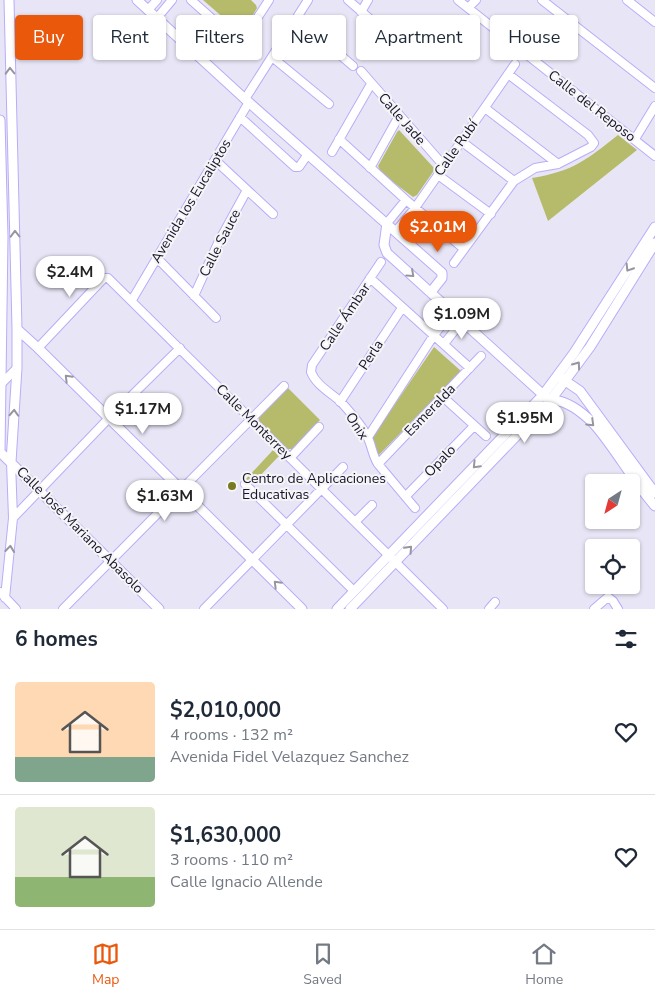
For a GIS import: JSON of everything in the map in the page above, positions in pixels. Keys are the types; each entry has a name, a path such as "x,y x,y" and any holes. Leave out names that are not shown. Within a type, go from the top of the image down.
{"street":[{"path":"8,0 17,368 11,462 13,518 3,595 16,609"},
{"path":"138,0 154,15"},
{"path":"148,10 157,0"},
{"path":"160,15 172,0"},
{"path":"191,0 236,40 240,41 243,40 264,2"},
{"name":"Avenida los Eucaliptos","path":"299,15 308,0"},
{"path":"348,0 364,15"},
{"path":"361,12 368,0"},
{"name":"Calle del Reposo","path":"458,0 655,156"},
{"path":"468,8 476,0"},
{"path":"542,0 655,88"},
{"path":"627,0 655,22"},
{"path":"166,26 442,274 442,279 431,292"},
{"name":"Avenida los Eucaliptos","path":"132,300 240,117 247,100 272,57"},
{"path":"276,60 329,104"},
{"path":"346,60 353,66"},
{"name":"Calle Rubí","path":"396,232 415,208 515,64"},
{"name":"Calle Jade","path":"361,71 444,166"},
{"path":"454,263 514,181 535,168 558,164 591,147 594,143 588,135 508,74"},
{"path":"332,152 371,84"},
{"path":"635,140 655,106"},
{"path":"484,108 558,164"},
{"path":"370,168 399,116"},
{"path":"240,117 294,167 298,167 308,154"},
{"path":"0,120 3,237 0,453"},
{"path":"339,139 415,208 464,249"},
{"path":"461,141 514,181"},
{"path":"215,160 273,214"},
{"path":"438,175 491,214"},
{"name":"Calle Sauce","path":"194,296 218,243 247,190"},
{"path":"406,200 387,223 384,245 387,253 547,398 560,400 594,424 655,506"},
{"path":"562,379 574,353 655,227"},
{"path":"350,609 396,563 547,398 590,347 655,243"},
{"path":"157,258 216,318"},
{"name":"Calle Ámbar","path":"311,372 312,366 381,262"},
{"name":"Calle Monterrey","path":"38,348 104,278 108,278 443,609"},
{"path":"370,278 470,368"},
{"name":"Perla","path":"340,402 402,308"},
{"path":"368,437 434,335 452,312"},
{"path":"444,344 462,321"},
{"path":"17,329 302,609"},
{"path":"13,518 109,418 180,348"},
{"name":"Esmeralda","path":"378,464 481,356"},
{"path":"0,385 17,368"},
{"name":"Onix","path":"311,372 315,380 340,402 358,422 368,437 373,456 378,464 415,508"},
{"path":"562,379 576,387 586,398 655,493"},
{"path":"63,609 284,386"},
{"path":"572,407 571,402 574,396 586,398"},
{"path":"443,397 486,436"},
{"path":"337,609 547,398"},
{"name":"Opalo","path":"406,496 474,426"},
{"path":"290,458 319,427"},
{"name":"Calle José Mariano Abasolo","path":"0,453 159,609"},
{"path":"204,609 343,467"},
{"path":"245,484 354,591"},
{"path":"355,522 372,505"},
{"path":"594,609 605,598 610,598 618,609"},
{"path":"489,609 495,602"}],"green space":[{"path":"203,0 251,0 257,8 253,15 220,15"},
{"path":"399,130 435,169 417,195 413,197 381,173 378,166"},
{"path":"618,135 637,150 548,221 532,178 559,172 579,163"},
{"path":"434,347 461,371 377,457 371,439"},
{"path":"288,388 320,420 293,449 287,449 259,422 259,417"},
{"path":"273,450 279,456 252,484 246,479"}],"place":[{"name":"Centro de Aplicaciones Educativas","path":"232,486"}]}
